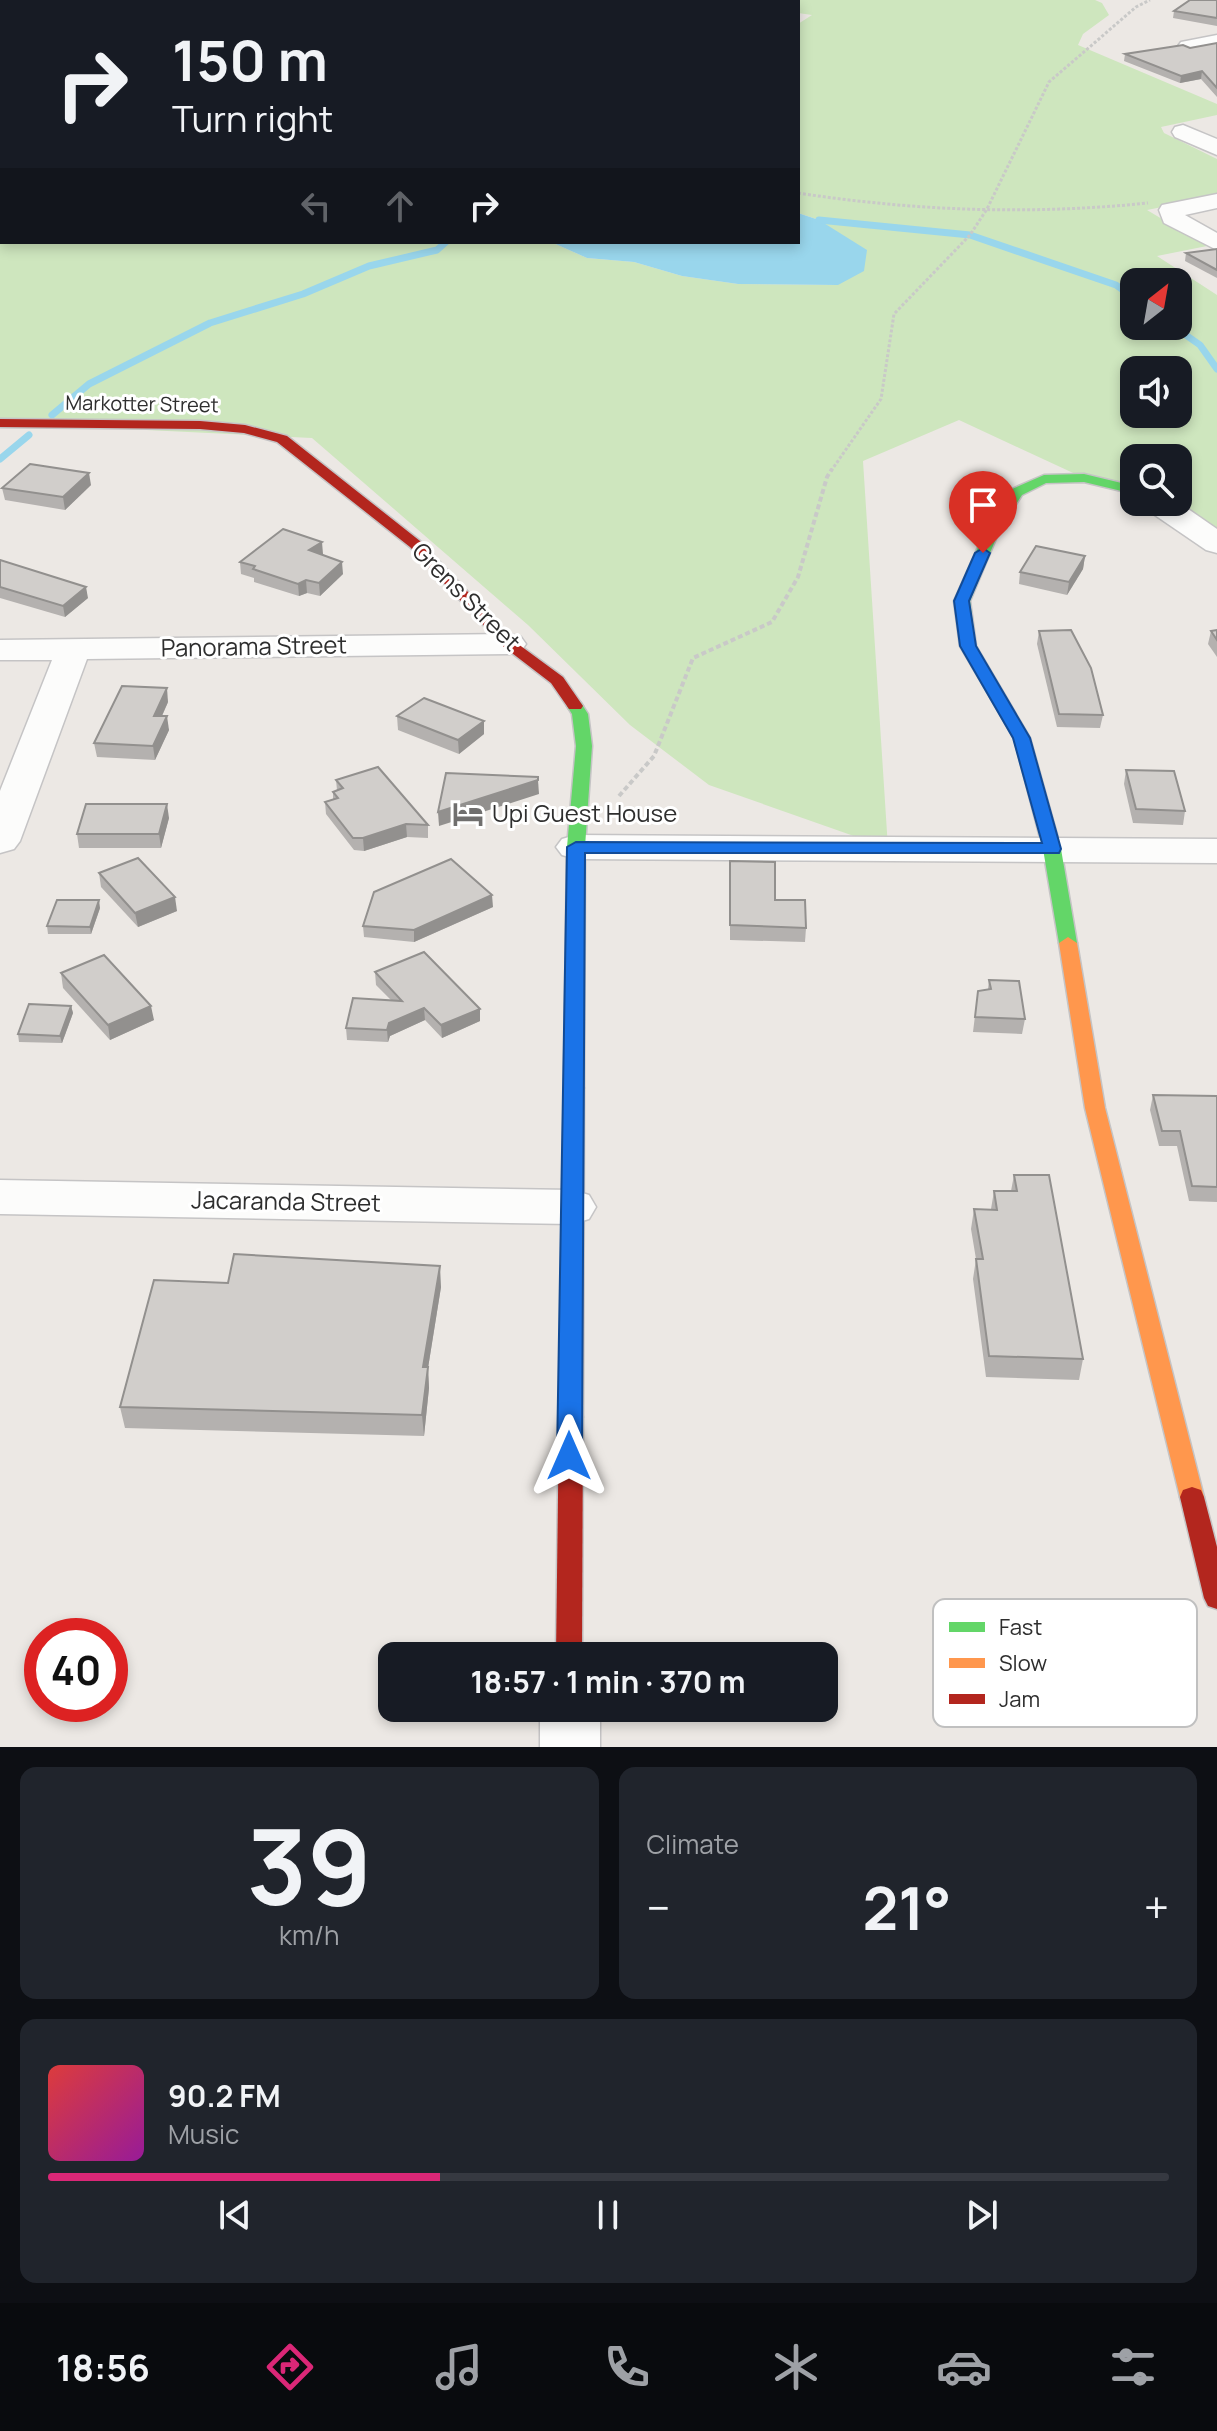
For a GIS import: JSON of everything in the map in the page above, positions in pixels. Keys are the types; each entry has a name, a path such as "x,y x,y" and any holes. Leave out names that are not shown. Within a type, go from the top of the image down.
{"street":[{"path":"1188,46 1217,41"},
{"path":"1183,132 1217,148"},
{"path":"1217,201 1171,210 1173,218 1217,243"},
{"name":"Markotter Street","path":"0,423 200,425 245,429 282,439"},
{"name":"Grens Street","path":"282,439 415,544 509,644 557,680 580,714 584,746 576,847 569,1642"},
{"path":"1120,487 1084,478 1044,479 1017,492 993,529 962,601 968,646 1022,738 1052,849 1095,1108 1217,1598"},
{"path":"1177,516 1217,543"},
{"name":"Panorama Street","path":"0,650 509,644"},
{"path":"0,841 73,650"},
{"path":"576,847 1217,851"},
{"name":"Jacaranda Street","path":"0,1197 572,1207"},
{"path":"570,1722 570,1747"}],"path":[{"path":"576,847 654,756 693,658 772,622 798,577 827,477 881,399 894,314 970,235 987,209 1049,82 1136,7 1150,0"},
{"path":"800,193 864,204 987,209 1156,202"}],"green space":[{"path":"800,0 1095,0 1102,3 1109,15 1083,34 1078,45 1217,104 1217,115 1161,127 1164,133 1217,159 1217,196 1147,210 1207,246 1157,256 1175,268 1120,268 1120,340 1192,340 1192,279 1217,295 1217,543 1191,516 1192,444 1120,444 1120,487 1084,478 959,420 863,461 888,848 709,785 630,725 528,625 312,438 0,423 0,244 556,244 587,258 634,262 682,276 738,284 838,285 819,220 800,214 800,23 812,15 800,13"}],"water":[{"path":"800,214 819,220 867,250 864,271 838,285 738,284 682,276 634,262 587,258 556,244 800,244"}],"building":[{"path":"1190,0 1217,0 1217,18 1174,11"},
{"path":"1217,43 1217,88 1202,71 1181,76 1125,54 1183,45 1190,48"},
{"path":"1217,249 1217,270 1186,253"},
{"path":"30,464 89,473 63,497 2,488"},
{"path":"283,529 322,542 309,550 342,562 319,583 306,580 298,584 240,562"},
{"path":"1036,546 1085,556 1069,582 1020,572"},
{"path":"0,560 86,587 63,606 0,587"},
{"path":"1071,630 1091,668 1103,715 1059,714 1039,631"},
{"path":"122,686 167,688 154,716 167,716 153,746 94,743"},
{"path":"424,698 484,721 458,740 397,716"},
{"path":"378,767 428,825 406,824 363,838 353,838 325,802 338,798 333,792 343,788 336,780"},
{"path":"1126,770 1174,771 1185,811 1136,809"},
{"path":"446,773 538,777 538,780 438,812"},
{"path":"86,804 167,804 159,834 77,834"},
{"path":"138,858 175,897 135,913 99,873"},
{"path":"451,859 492,895 414,930 363,926 374,892"},
{"path":"730,861 775,862 775,900 805,900 806,928 730,925"},
{"path":"57,900 99,900 90,927 47,926"},
{"path":"424,952 480,1009 441,1025 424,1008 389,1023 387,1030 346,1028 353,998 402,1001 375,972"},
{"path":"104,955 151,1006 108,1025 61,973"},
{"path":"989,980 1019,981 1025,1019 975,1017 978,991 991,989"},
{"path":"29,1004 71,1006 60,1036 18,1034"},
{"path":"1153,1095 1217,1096 1217,1187 1192,1186 1180,1131 1162,1131"},
{"path":"1014,1175 1049,1175 1083,1359 989,1356 976,1259 983,1259 974,1209 997,1210 994,1191 1017,1191"},
{"path":"234,1254 440,1266 423,1367 428,1367 422,1415 120,1407 154,1280 228,1283"}],"waterway":[{"path":"819,220 970,235 1120,288"},
{"path":"52,415 89,384 210,323 303,294 369,266 437,250 444,244"},
{"path":"1192,339 1200,345 1217,369"},
{"path":"0,459 29,435"}],"traffic: fast":[{"path":"1068,943 1052,849 1022,738 968,646 962,601 993,529 1017,492 1044,479 1084,478 1120,487"},
{"path":"574,1088 576,847 584,746 580,714 575,706"}],"traffic: slow":[{"path":"1068,943 1095,1108 1192,1497"},
{"path":"571,1417 574,1088"}],"traffic: jam":[{"path":"0,423 200,425 245,429 282,439 415,544 509,644 557,680 575,706"},
{"path":"569,1642 571,1417"},
{"path":"1192,1497 1217,1598"}],"place":[{"name":"Upi Guest House","path":"468,814"}],"route":[{"path":"569,1456 576,847 1052,849 1022,738 968,646 962,601 983,553"}]}
